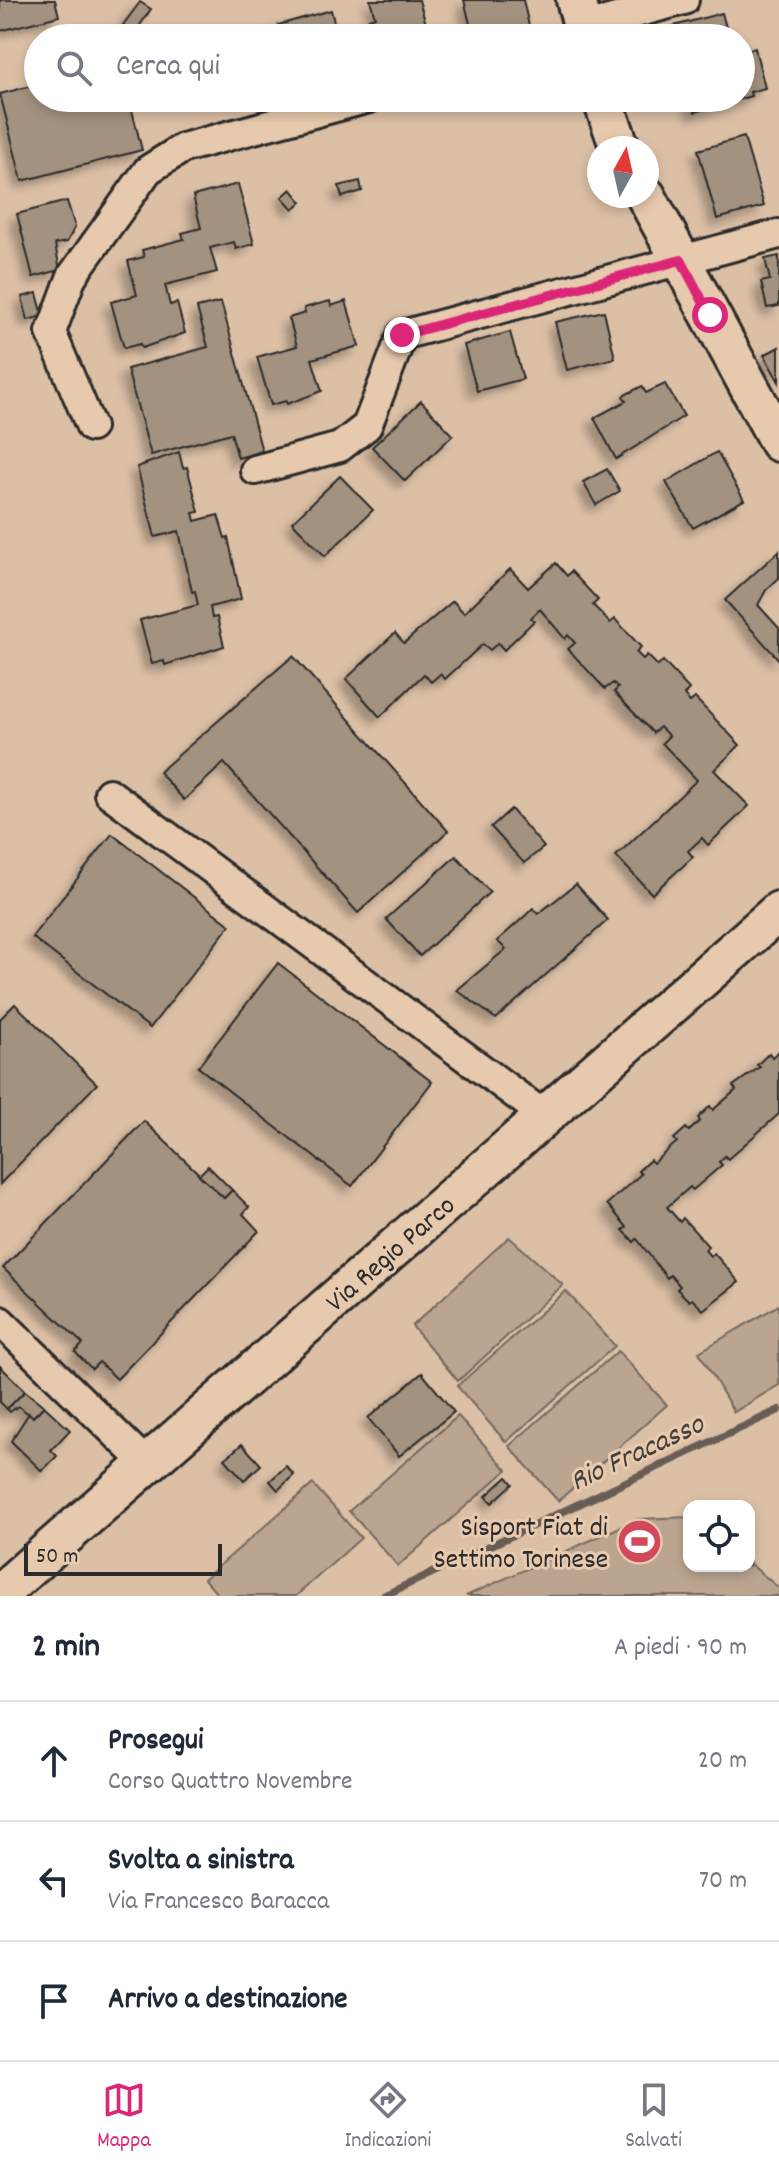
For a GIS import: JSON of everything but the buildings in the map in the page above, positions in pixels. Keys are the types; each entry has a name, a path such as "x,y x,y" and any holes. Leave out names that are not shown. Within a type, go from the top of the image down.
{"street":[{"path":"582,22 684,0"},
{"path":"91,427 51,332 72,276 148,170 183,148 317,112"},
{"path":"607,112 616,136"},
{"path":"653,208 779,442"},
{"path":"255,470 340,447 367,426 402,335 779,234"},
{"path":"109,793 545,1116"},
{"name":"Via Regio Parco","path":"0,1593 779,911"},
{"path":"0,1321 147,1464"}],"shaded area":[{"path":"509,1237 563,1285 458,1381 412,1326"},
{"path":"566,1291 615,1346 506,1442 457,1386"},
{"path":"779,1305 779,1385 734,1412 699,1352"},
{"path":"618,1351 667,1405 558,1501 509,1446"},
{"path":"458,1416 507,1470 398,1566 349,1511"},
{"path":"313,1484 361,1538 296,1596 219,1596 204,1579"},
{"name":"Sisport Fiat di Settimo Torinese","path":"683,1517 683,1572 755,1572 755,1568 779,1588 779,1596 466,1596 638,1519"}],"waterway":[{"name":"Rio Fracasso","path":"383,1596 779,1410"}],"place":[{"name":"Sisport Fiat di Settimo Torinese","path":"639,1541"}],"route":[{"path":"402,335 681,260 710,315"}]}
